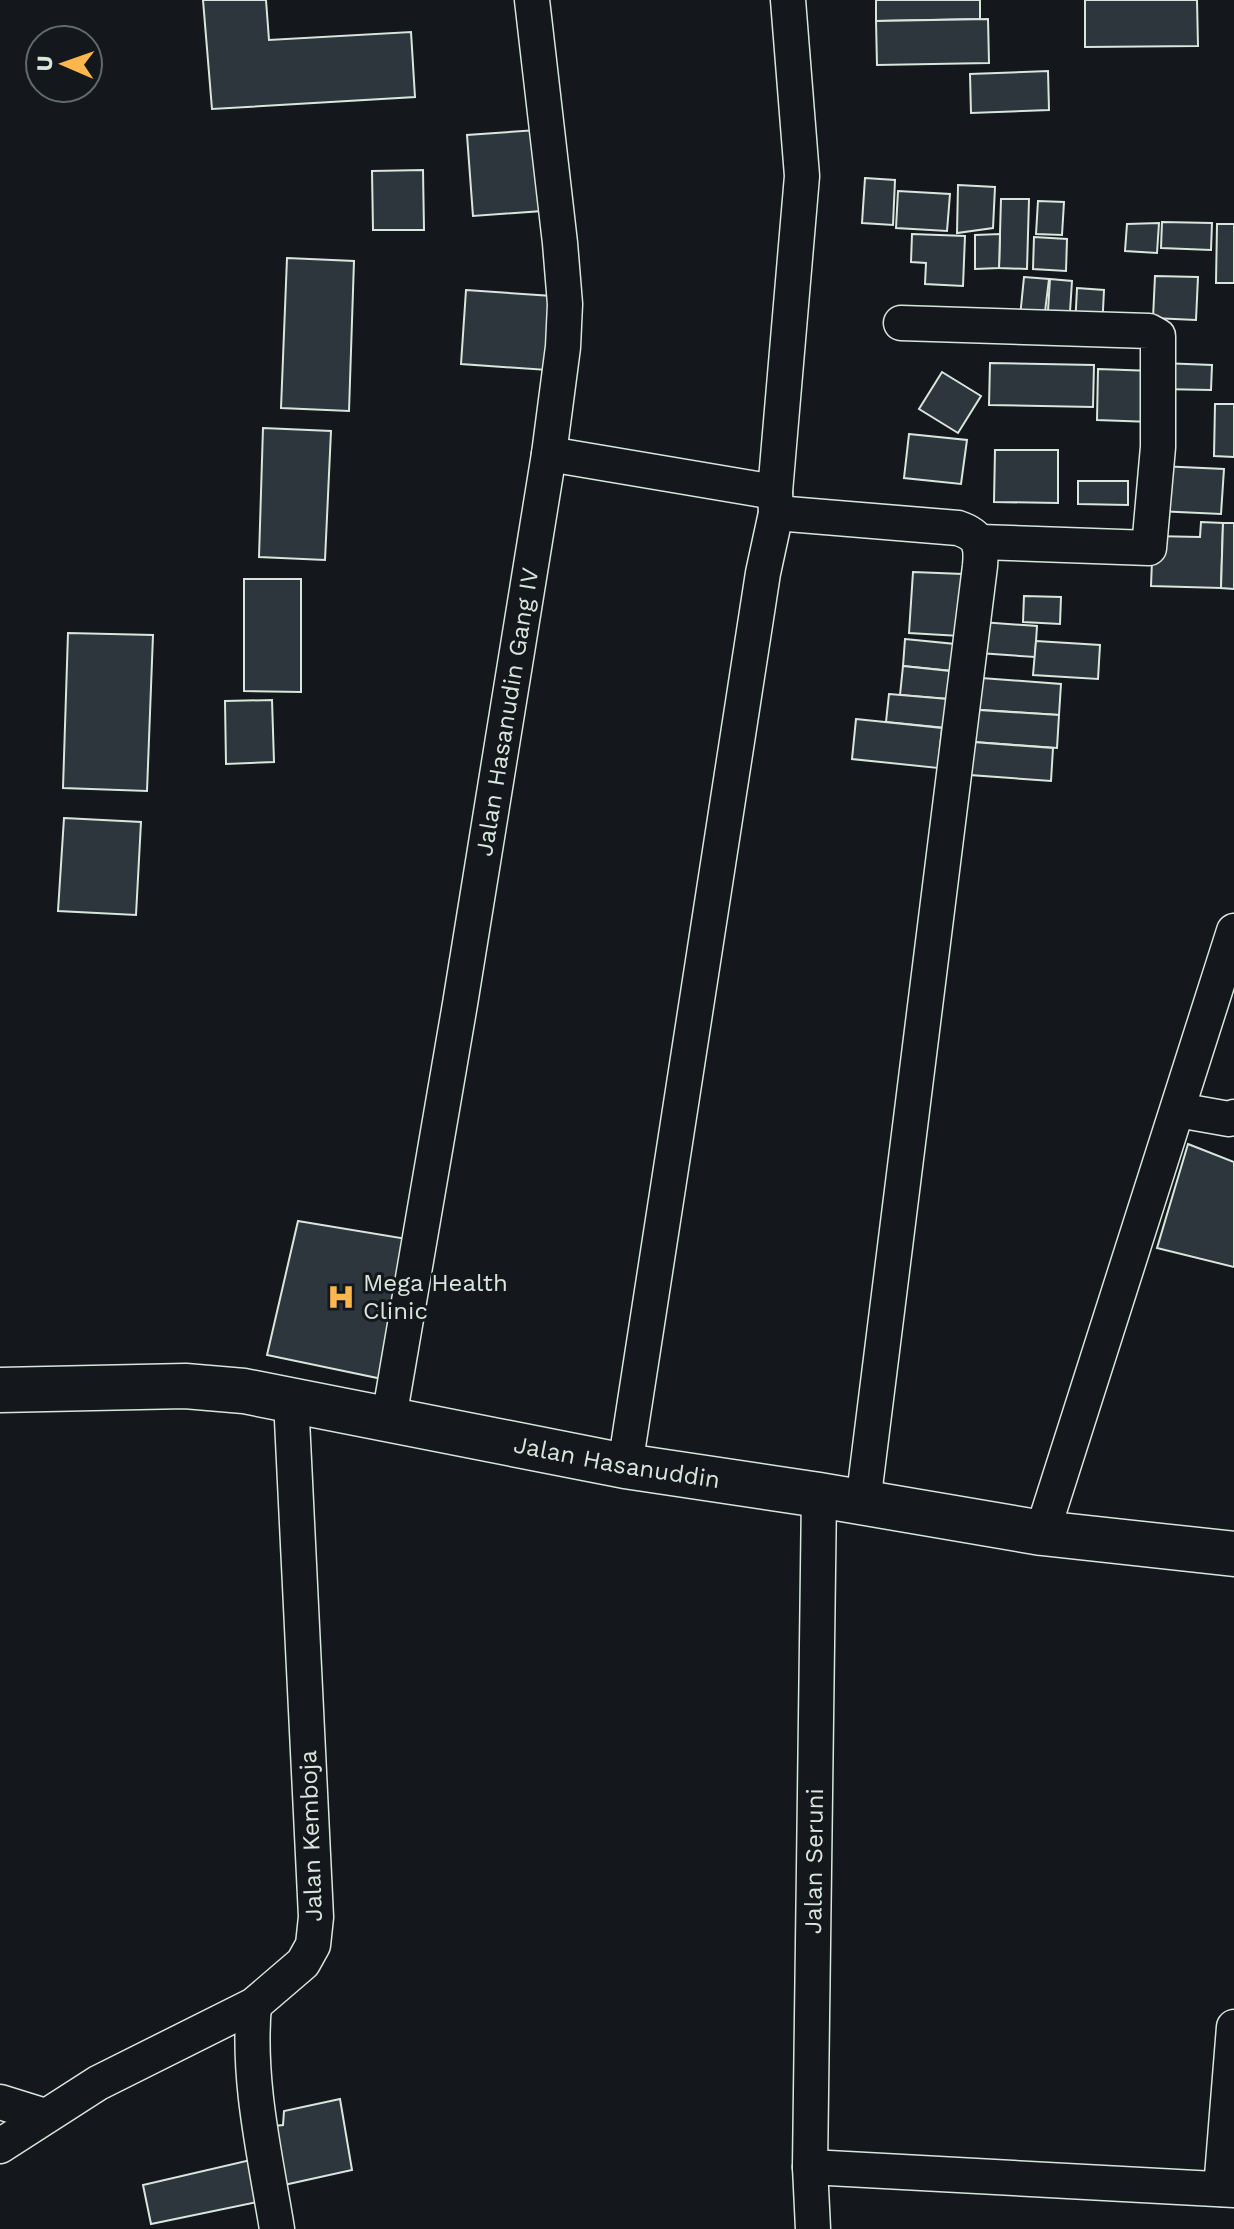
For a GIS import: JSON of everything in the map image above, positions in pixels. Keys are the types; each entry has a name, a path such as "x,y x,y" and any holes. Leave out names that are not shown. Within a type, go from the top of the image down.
{"main road":[{"name":"Jalan Hasanuddin","path":"0,1390 185,1386 244,1391 625,1466 1042,1533 1234,1554"}],"street":[{"name":"Jalan Hasanudin Gang IV","path":"389,1418 460,1004 549,454 563,347 565,304 532,0"},
{"path":"625,1466 776,503 802,176 788,0"},
{"path":"901,323 1149,331 1158,336 1158,447 1149,548 980,542"},
{"path":"549,454 776,503 958,528 974,534 980,542 980,566 863,1503"},
{"path":"1042,1533 1234,931"},
{"path":"1178,1110 1229,1119 1234,1117"},
{"name":"Jalan Kemboja","path":"0,2146 98,2083 254,2005 303,1963 313,1945 316,1917 291,1399"},
{"name":"Jalan Seruni","path":"813,2229 810,2167 819,1495"},
{"path":"254,2005 251,2035 255,2094 277,2229"},
{"path":"810,2167 1228,2189 1234,2027"},
{"path":"0,2102 45,2116"}],"building":[{"path":"203,0 266,0 269,40 411,32 415,97 212,109"},
{"path":"876,0 980,0 980,19 876,21"},
{"path":"1085,0 1197,0 1198,46 1085,47"},
{"path":"988,19 989,63 877,65 876,21"},
{"path":"1048,71 1049,110 971,113 970,74"},
{"path":"537,130 542,211 473,216 467,135"},
{"path":"423,170 424,230 373,230 372,171"},
{"path":"865,178 895,180 893,225 862,223"},
{"path":"958,185 995,187 993,228 957,233"},
{"path":"898,191 950,194 947,231 896,228"},
{"path":"1001,199 1029,199 1027,269 999,268"},
{"path":"1038,201 1064,202 1062,235 1036,234"},
{"path":"1162,222 1212,223 1211,250 1161,248"},
{"path":"1159,223 1157,253 1125,251 1127,224"},
{"path":"1217,224 1234,224 1234,283 1216,283"},
{"path":"912,234 965,236 963,286 925,284 926,263 911,262"},
{"path":"1000,234 999,268 975,269 975,235"},
{"path":"1034,237 1067,239 1066,271 1033,269"},
{"path":"287,258 354,261 349,411 281,408"},
{"path":"1155,276 1198,277 1196,320 1153,318"},
{"path":"1024,277 1049,279 1044,320 1020,317"},
{"path":"1050,279 1072,281 1069,327 1047,326"},
{"path":"1077,288 1104,290 1102,330 1075,328"},
{"path":"466,290 552,296 547,370 461,364"},
{"path":"990,363 1094,365 1093,407 989,405"},
{"path":"1161,363 1212,365 1211,390 1160,389"},
{"path":"1098,369 1153,371 1151,422 1097,420"},
{"path":"942,372 981,396 958,433 919,409"},
{"path":"1215,404 1234,404 1234,457 1214,456"},
{"path":"263,428 331,431 325,560 259,557"},
{"path":"909,434 967,440 961,484 904,478"},
{"path":"995,450 1058,450 1058,503 994,502"},
{"path":"1159,466 1224,469 1221,514 1157,511"},
{"path":"1078,481 1128,481 1128,505 1078,504"},
{"path":"1201,522 1223,523 1221,588 1151,586 1153,536 1200,537"},
{"path":"1223,523 1234,523 1234,589 1221,588"},
{"path":"913,572 963,574 960,636 909,633"},
{"path":"244,579 301,579 301,692 244,691"},
{"path":"1024,596 1061,597 1060,624 1023,622"},
{"path":"981,622 1037,626 1035,657 979,653"},
{"path":"68,633 153,635 147,791 63,788"},
{"path":"905,639 955,644 953,671 903,666"},
{"path":"1036,641 1100,645 1098,679 1033,675"},
{"path":"903,666 950,671 947,699 900,695"},
{"path":"968,677 1061,684 1059,715 967,709"},
{"path":"889,694 948,699 946,728 886,722"},
{"path":"272,700 274,762 226,764 225,701"},
{"path":"963,709 1059,715 1057,748 961,741"},
{"path":"856,719 942,728 938,768 852,759"},
{"path":"973,742 1053,748 1051,781 970,775"},
{"path":"64,818 141,822 136,915 58,911"},
{"path":"1188,1144 1234,1162 1234,1267 1157,1248"},
{"name":"Mega Health Clinic","path":"298,1221 413,1240 387,1380 267,1355"},
{"path":"340,2099 352,2170 284,2185 274,2126 283,2125 284,2111"},
{"path":"259,2158 267,2200 151,2224 143,2185"}],"place":[{"name":"Mega Health Clinic","path":"341,1297"}]}
